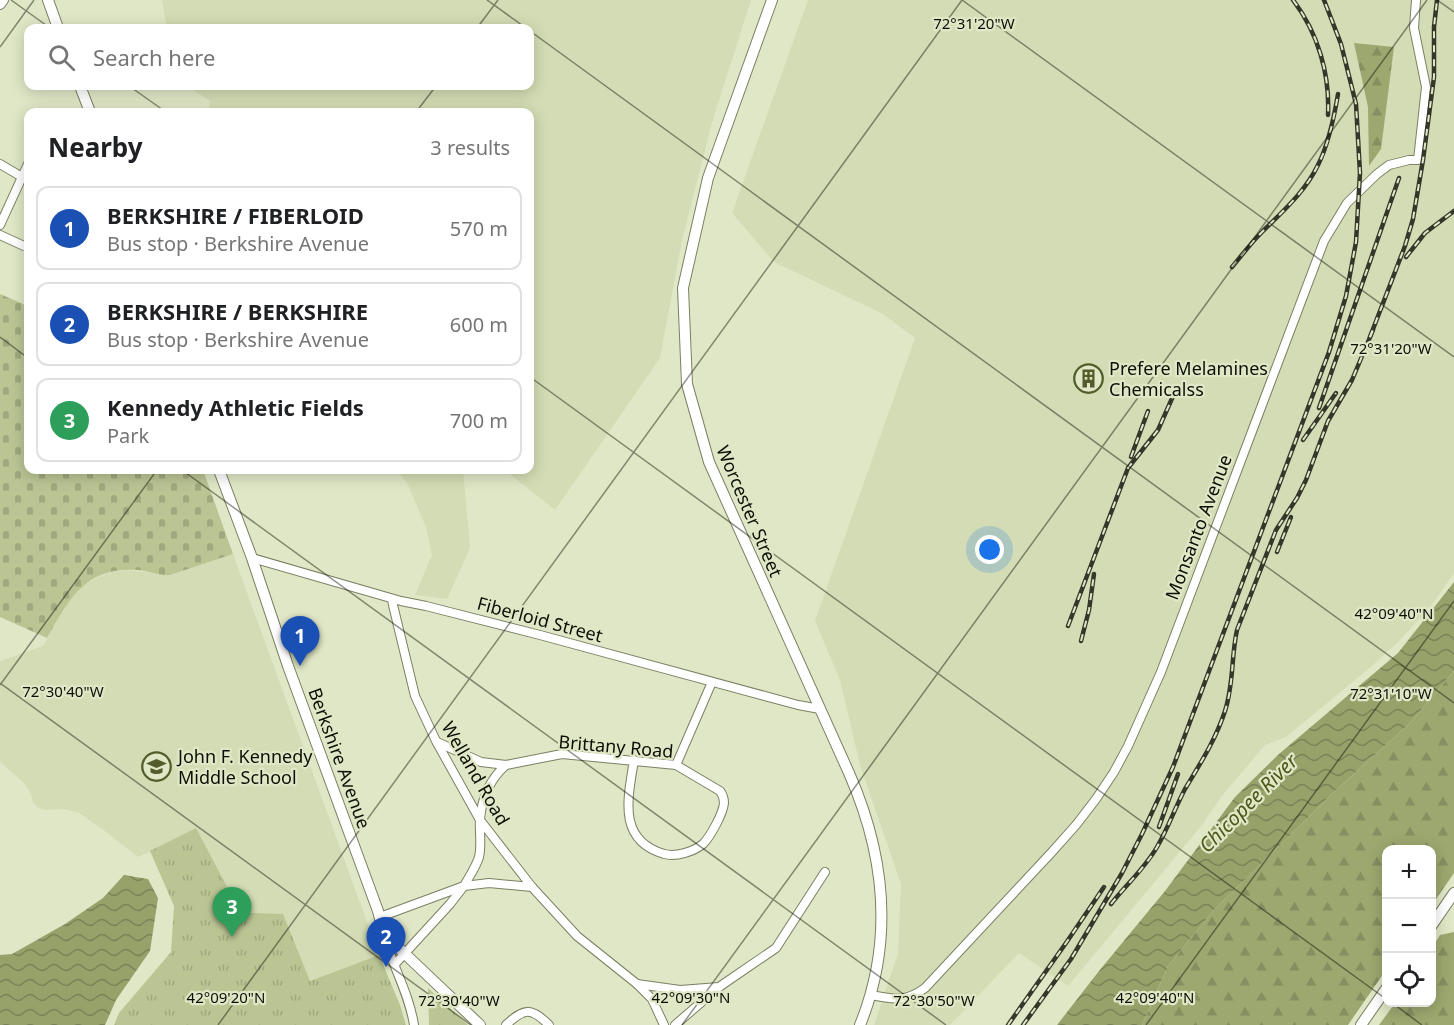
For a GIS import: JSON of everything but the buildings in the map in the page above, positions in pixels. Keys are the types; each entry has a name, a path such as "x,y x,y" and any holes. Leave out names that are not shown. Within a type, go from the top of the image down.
{"main road":[{"path":"0,4 3,0"},
{"path":"48,0 57,24"},
{"name":"Worcester Street","path":"772,0 708,178 683,288 687,384 709,462 858,794 870,829 882,896 881,934 871,995 860,1025"},
{"path":"82,90 88,108"},
{"name":"Berkshire Avenue","path":"220,474 380,917 384,934"},
{"path":"1436,918 1454,893"},
{"path":"384,934 480,1025"},
{"path":"1361,1025 1382,995"}],"street":[{"name":"Monsanto Avenue","path":"871,995 906,998 925,988 1068,835 1101,792 1121,760 1161,672 1324,241 1347,203 1377,174 1389,165 1418,160 1426,87 1414,28 1416,0"},
{"path":"0,164 22,177"},
{"path":"0,225 24,173"},
{"path":"0,235 24,246"},
{"name":"Fiberloid Street","path":"252,558 392,598 820,709"},
{"name":"Welland Road","path":"392,598 415,696 436,741 480,820 532,888 577,936 637,984 652,999 664,1025"},
{"path":"676,765 712,682"},
{"name":"Brittany Road","path":"436,741 481,762 506,765 562,754 634,760 676,765 724,795 720,816 702,844 685,853 668,855 651,850 639,840 631,828 629,817 634,760"},
{"path":"394,964 450,904 477,864 481,839 480,820 485,795 490,783 506,765"},
{"path":"675,1025 719,987 776,948 825,872"},
{"path":"380,917 464,886 489,883 532,888"},
{"name":"Berkshire Avenue","path":"384,934 403,985 414,1025"},
{"path":"637,984 680,990 719,987"},
{"path":"506,1025 518,1015 528,1011 549,1025"}],"shaded area":[{"path":"162,0 751,0 713,119 682,240 660,358 555,510 510,474 534,474 534,108 209,108 210,101 193,90 534,90 534,24 166,24"},
{"path":"808,0 1454,0 1454,573 1431,606 1372,666 1286,737 1265,745 1221,797 1202,825 1068,986 1019,953 950,1025 874,1025 898,953 901,884 860,765 840,680 815,621 915,338 883,314 774,262 732,213"},
{"path":"399,474 463,474 470,548 447,599 415,595 432,555 426,527 407,483"},
{"name":"John F. Kennedy Middle School","path":"233,554 379,955 310,981 251,913 233,898 196,829 138,857 79,813 65,809 45,810 37,807 23,782 0,762 0,661 43,646 67,602 80,588 112,572 127,570 170,575"}],"green space":[{"path":"1354,43 1394,47 1381,149 1369,166 1368,107"},
{"path":"0,294 24,304 24,474 204,474 233,554 170,575 138,570 120,570 105,574 81,588 63,610 47,638 0,617"},
{"path":"1454,671 1454,873 1436,899 1436,845 1382,845 1382,976 1348,1025 1142,1025 1168,966 1213,911 1333,793 1410,723"},
{"path":"196,828 233,898 251,913 283,914 310,981 379,955 406,1025 114,1025 119,1013 171,952 174,906 150,851"},
{"path":"1454,932 1454,1025 1379,1025 1392,1007 1436,1007 1436,942 1440,935"},
{"path":"428,988 468,1025 429,1025"}],"water":[{"name":"Chicopee River","path":"1454,582 1454,671 1410,723 1333,793 1213,911 1168,966 1142,1025 1057,1025 1165,891 1235,797 1279,754 1398,653"},
{"path":"124,875 148,879 158,898 150,951 116,1000 105,1025 0,1025 0,955 12,954 65,924 103,898"}],"railway":[{"path":"1293,0 1309,26 1321,54 1327,84 1328,115"},
{"path":"1023,1025 1071,959 1122,873 1173,767 1329,352 1346,296 1356,242 1360,173 1356,104 1341,44 1324,0"},
{"path":"1370,337 1413,219 1434,77 1434,27 1437,0"},
{"path":"1232,267 1258,236 1293,201 1313,175 1328,139 1338,94"},
{"path":"1319,408 1399,178"},
{"path":"1406,257 1425,233 1454,211"},
{"path":"1111,904 1157,847 1217,731 1228,701 1237,630 1276,530 1306,480 1328,421 1352,380 1373,330"},
{"path":"1303,440 1336,393"},
{"path":"1068,626 1128,468 1158,430 1174,394"},
{"path":"1131,457 1148,411"},
{"path":"1277,552 1291,517"},
{"path":"1081,641 1089,610 1094,574"},
{"path":"1159,827 1178,774"},
{"path":"1008,1025 1104,887"}],"place":[{"name":"Prefere Melamines Chemicalss","path":"1088,378"},
{"name":"BERKSHIRE / FIBERLOID","path":"300,666"},
{"name":"John F. Kennedy Middle School","path":"157,766"},
{"name":"Kennedy Athletic Fields","path":"232,937"},
{"name":"BERKSHIRE / BERKSHIRE","path":"386,967"}]}
